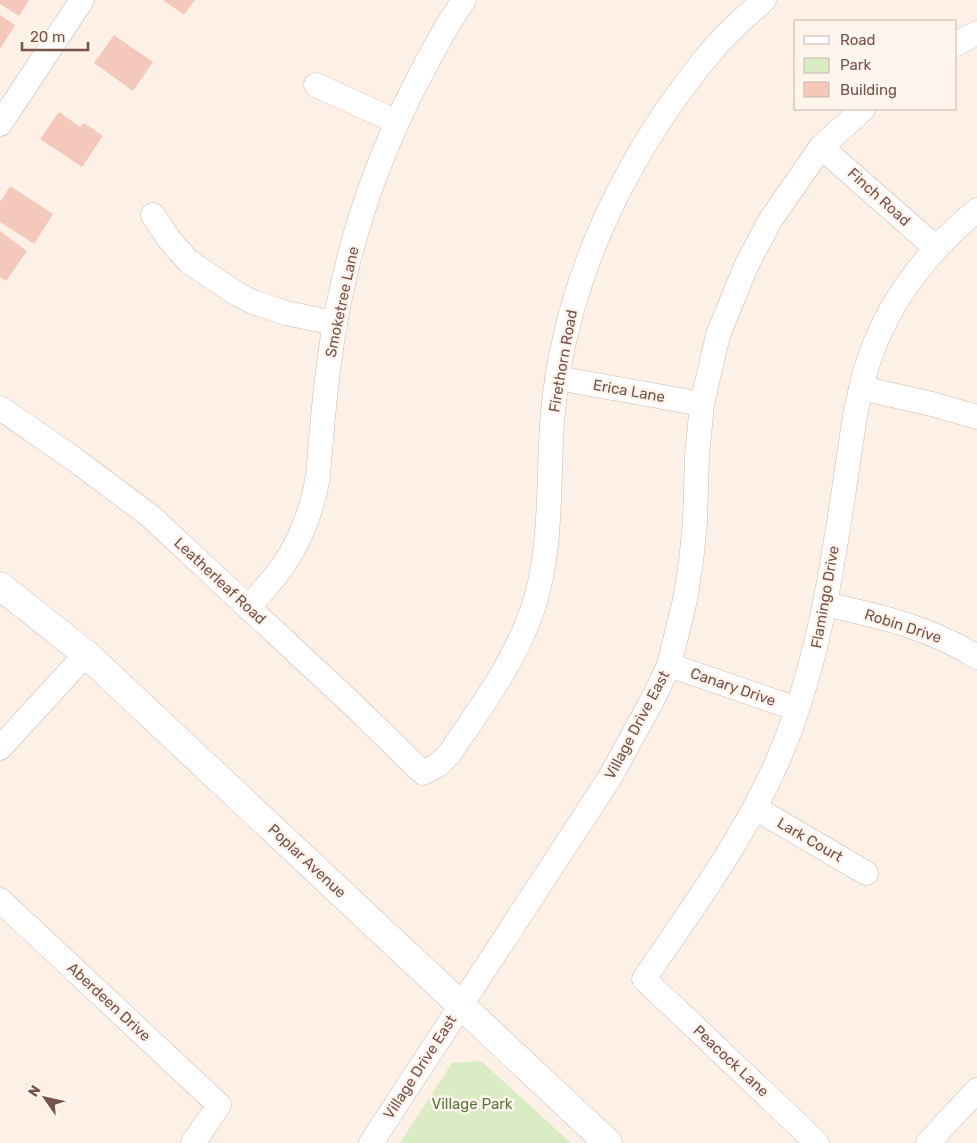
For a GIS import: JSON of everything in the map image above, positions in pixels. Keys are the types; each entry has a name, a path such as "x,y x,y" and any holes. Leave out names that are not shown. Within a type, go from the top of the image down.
{"street":[{"path":"0,124 82,0"},
{"name":"Smoketree Lane","path":"248,608 288,557 301,532 315,494 335,323 344,280 367,200 397,122 438,42 464,0"},
{"name":"Firethorn Road","path":"423,773 438,765 450,754 510,661 532,612 546,555 549,467 557,378 566,329 582,278 609,212 637,158 665,114 716,46 764,0"},
{"path":"957,43 977,33"},
{"path":"316,85 397,122"},
{"name":"Village Drive East","path":"371,1143 622,757 653,699 669,665 685,600 695,522 697,456 702,404 718,335 746,264 771,219 822,147 862,110"},
{"name":"Finch Road","path":"822,147 936,248"},
{"name":"Flamingo Drive","path":"644,979 704,891 755,808 779,758 797,709 814,655 825,604 861,388 870,357 884,325 909,282 936,248 977,210"},
{"path":"153,215 169,239 188,261 237,294 253,302 286,313 335,323"},
{"name":"Erica Lane","path":"557,378 702,404"},
{"path":"861,388 932,404 977,417"},
{"name":"Leatherleaf Road","path":"0,408 74,459 148,515 423,773"},
{"name":"Poplar Avenue","path":"0,586 86,654 462,1004 608,1143"},
{"name":"Robin Drive","path":"825,604 906,624 940,636 977,657"},
{"path":"0,748 86,654"},
{"name":"Canary Drive","path":"669,665 797,709"},
{"name":"Lark Court","path":"755,808 866,873"},
{"name":"Aberdeen Drive","path":"0,900 219,1105 194,1143"},
{"name":"Peacock Lane","path":"644,979 818,1143"},
{"path":"928,1143 977,1090"}],"green space":[{"name":"Village Park","path":"481,1061 571,1143 400,1143 452,1063"}],"building":[{"path":"0,0 29,0 19,16 0,4"},
{"path":"163,0 195,0 184,15"},
{"path":"0,15 15,25 0,49"},
{"path":"114,35 153,62 133,91 94,63"},
{"path":"59,112 80,127 84,123 103,136 82,167 40,139"},
{"path":"10,186 53,214 34,244 0,222 0,202"},
{"path":"0,231 27,251 6,281 0,277"}]}
